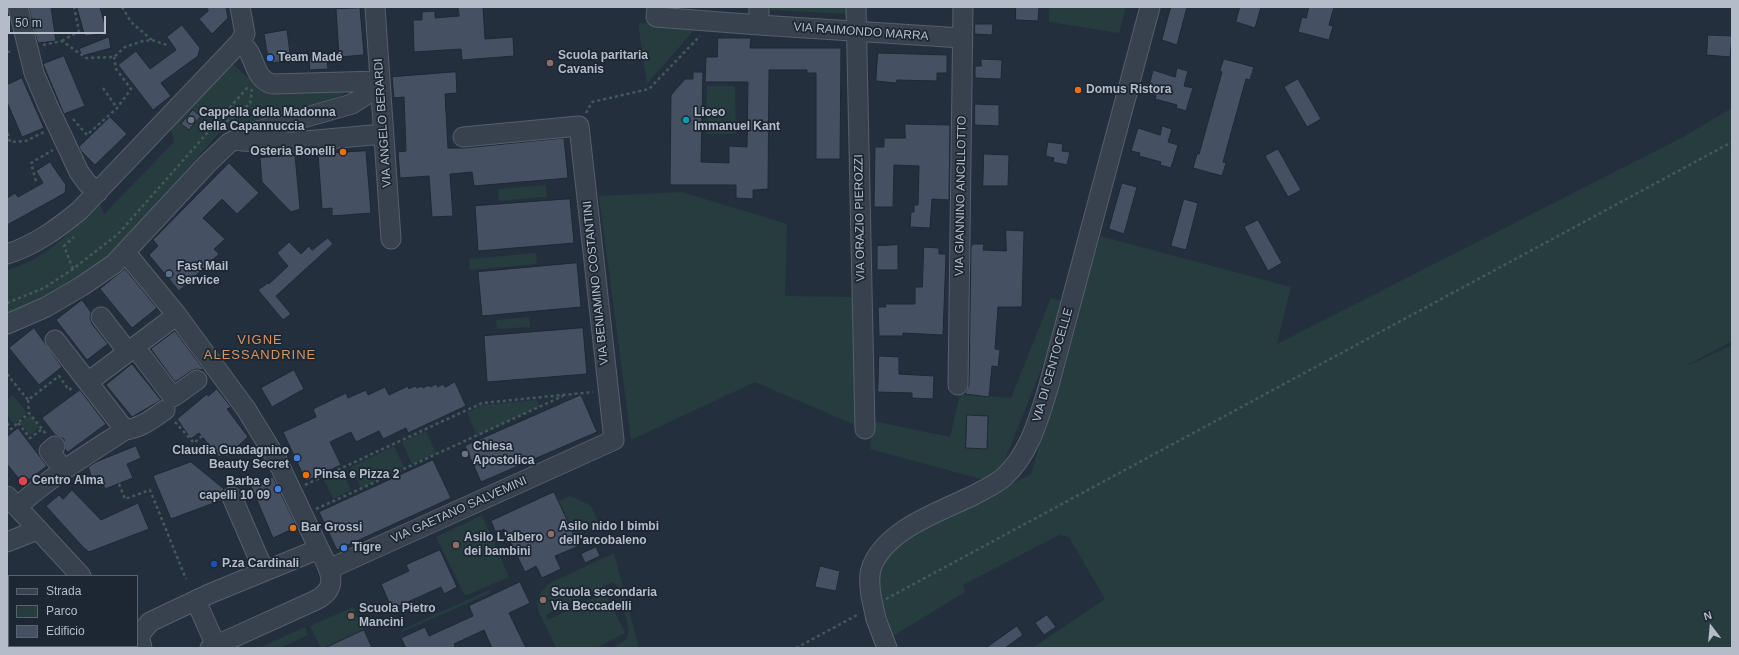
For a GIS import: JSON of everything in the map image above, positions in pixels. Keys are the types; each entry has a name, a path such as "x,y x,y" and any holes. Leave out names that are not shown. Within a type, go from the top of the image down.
{"street":[{"path":"18,7 27,49 38,82 79,172 87,183 98,192"},
{"path":"7,254 31,244 53,231 98,192 239,42 245,34 240,7"},
{"name":"VIA ANGELO BERARDI","path":"375,7 391,239"},
{"name":"VIA RAIMONDO MARRA","path":"657,7 656,17 714,22 759,16 856,31 962,38"},
{"name":"VIA ORAZIO PIEROZZI","path":"856,7 865,429"},
{"name":"VIA GIANNINO ANCILLOTTO","path":"958,385 963,7"},
{"name":"VIA DI CENTOCELLE","path":"886,648 873,607 869,584 872,567 880,552 895,536 918,522 1002,479 1020,459 1029,443 1049,385 1150,7"},
{"path":"239,42 247,47 254,67 261,77 272,84 379,81"},
{"path":"7,324 46,307 76,290 114,264 126,253 207,164 224,147 234,140 257,131 356,102 366,95 379,81"},
{"path":"464,136 579,126"},
{"name":"VIA BENIAMINO COSTANTINI","path":"579,126 614,440"},
{"path":"234,140 283,142 383,134"},
{"path":"126,253 176,314 246,409 311,516 319,549 329,569 331,585 326,594 322,597 214,647 196,601"},
{"path":"101,318 173,397 197,380"},
{"path":"86,380 131,350 169,321"},
{"path":"55,340 125,430"},
{"path":"80,575 12,502 45,483 125,430 134,429 144,424 165,410"},
{"name":"VIA GAETANO SALVEMINI","path":"329,569 614,440"},
{"path":"55,446 49,451 64,470"},
{"path":"232,497 264,571"},
{"path":"7,542 37,530"},
{"path":"142,648 140,639 144,622 319,549"}],"path":[{"path":"27,49 62,41 79,31 74,7"},
{"path":"122,7 131,22 152,40"},
{"path":"579,126 592,102 649,89 714,22"},
{"path":"62,41 86,58 114,57 125,47 143,41 152,40 167,45"},
{"path":"7,134 10,142 26,141 72,118 87,135 117,108 131,89 116,69 114,57"},
{"path":"103,88 117,108"},
{"path":"7,304 44,288 73,269 118,234 247,88 257,89"},
{"path":"210,130 217,129 250,104 252,88"},
{"path":"796,648 1732,142"},
{"path":"36,181 31,163 65,143"},
{"path":"73,269 64,246 76,235"},
{"path":"7,374 28,400 29,413 55,446"},
{"path":"28,400 59,376 69,390 86,380"},
{"path":"304,485 482,403 595,392"},
{"path":"311,516 566,395"},
{"path":"165,410 194,443 202,436"},
{"path":"7,423 11,429 29,413"},
{"path":"18,423 30,438 42,429"},
{"path":"118,484 125,500 150,490 186,579"}],"green space":[{"path":"772,7 846,7 846,14 771,10"},
{"path":"1049,7 1126,7 1119,33 1049,22"},
{"path":"639,23 696,28 647,84 639,30"},
{"path":"232,64 268,94 343,91 344,94 322,104 219,133 115,251 74,281 48,296 7,313 7,270 34,259 46,252 100,205 104,214 174,142 171,129"},
{"path":"707,86 735,86 736,134 706,134"},
{"path":"1732,108 1732,341 1682,368 1732,345 1732,648 1035,648 1034,647 1105,599 1069,537 1059,535 963,585 965,592 893,636 880,611 879,569 899,540 1031,474 1100,236 1291,287 1277,344 1683,137"},
{"path":"546,185 547,197 499,201 498,189"},
{"path":"682,192 787,224 785,296 854,297 860,427 755,382 631,440 599,196"},
{"path":"536,253 537,264 470,270 469,259"},
{"path":"1051,298 1068,303 999,474 988,481 870,449 873,421 950,437 960,394 1011,398"},
{"path":"529,317 530,327 497,329 496,320"},
{"path":"13,395 27,413 14,424 7,415 7,400"},
{"path":"536,400 540,406 477,436 467,413 481,405"},
{"path":"30,415 40,427 30,435 20,423"},
{"path":"426,431 436,453 412,464 402,442"},
{"path":"394,446 404,467 361,488 351,467"},
{"path":"342,471 351,490 333,499 324,480"},
{"path":"570,496 590,505 600,525 574,536 558,501"},
{"path":"482,515 509,577 465,596 436,537"},
{"path":"614,553 639,648 612,648 626,640 629,631 617,585 612,582 546,615 548,620 605,592 625,633 596,648 556,648 538,610 537,601 540,593 550,583"},
{"path":"489,590 490,593 402,632 401,630"},
{"path":"353,607 364,630 340,648 321,648 310,626"},
{"path":"305,627 308,635 280,648 259,648"}],"building":[{"path":"29,7 51,7 56,41 38,43"},
{"path":"77,7 100,7 107,33 85,36"},
{"path":"207,7 226,7 228,18 212,34 199,19 208,11"},
{"path":"458,7 483,7 485,39 513,37 514,56 462,60 461,49 414,52 413,20 422,20 422,12 435,11 435,18 459,16"},
{"path":"1016,7 1039,7 1038,21 1016,20"},
{"path":"1171,7 1187,7 1177,45 1162,40"},
{"path":"1240,7 1261,7 1255,28 1236,22"},
{"path":"1309,7 1334,7 1329,25 1333,26 1329,40 1298,32 1302,17 1306,18"},
{"path":"360,8 364,55 339,57 336,9"},
{"path":"975,24 993,24 992,35 975,34"},
{"path":"182,25 200,48 198,56 161,83 171,96 153,110 118,65 136,51 150,69 176,50 167,37"},
{"path":"287,30 291,61 269,63 264,34"},
{"path":"1708,35 1732,36 1730,57 1707,55"},
{"path":"109,37 111,48 82,56 79,49"},
{"name":"Liceo Immanuel Kant","path":"718,38 751,38 750,48 841,48 840,159 816,159 816,73 807,73 807,70 769,70 768,189 753,190 753,199 736,198 736,185 670,185 671,95 685,79 693,79 693,72 703,72 701,162 729,163 729,146 747,147 748,82 705,82 706,57 717,57"},
{"path":"878,53 947,55 947,73 937,73 937,81 897,80 896,83 876,81"},
{"path":"64,56 85,106 64,114 43,64"},
{"path":"310,58 327,58 328,69 310,70"},
{"path":"981,59 1002,60 1001,79 975,78 975,66 981,66"},
{"path":"1224,59 1254,67 1250,80 1246,79 1223,162 1226,163 1222,176 1193,168 1197,154 1199,154 1222,72 1220,71"},
{"path":"1177,68 1188,71 1184,86 1193,88 1186,111 1176,108 1177,105 1155,99 1156,96 1147,94 1153,70 1175,77"},
{"path":"456,72 457,93 445,94 448,148 464,148 564,138 568,178 474,186 472,172 450,174 453,216 432,217 429,176 400,178 398,152 406,151 404,97 394,98 392,77"},
{"path":"22,78 44,128 22,137 7,102 7,85"},
{"path":"1298,79 1321,119 1307,127 1284,87"},
{"path":"975,104 999,105 999,126 975,125"},
{"name":"Cappella della Madonna della Capannuccia","path":"193,110 201,116 189,130 181,124"},
{"path":"110,117 127,134 95,165 79,147"},
{"path":"905,124 950,125 949,200 932,199 930,228 910,227 911,212 914,212 914,205 918,205 919,166 894,165 893,207 874,207 875,147 884,147 884,138 905,138"},
{"path":"1162,126 1172,129 1168,142 1178,145 1171,168 1160,165 1161,162 1139,156 1140,153 1131,151 1138,128 1160,135"},
{"path":"1048,142 1063,144 1062,151 1070,152 1067,165 1053,162 1054,158 1046,156"},
{"path":"1278,149 1301,190 1288,197 1265,156"},
{"path":"366,151 371,213 332,216 332,208 322,209 318,154"},
{"path":"984,154 1009,155 1008,186 983,186"},
{"path":"295,155 300,209 291,212 262,182 260,158"},
{"path":"50,162 66,185 65,193 7,225 7,198 15,193 18,197 43,183 36,171"},
{"path":"229,163 259,193 237,214 222,199 203,218 225,239 214,249 219,254 179,291 149,255 158,246 153,240"},
{"path":"1122,183 1137,187 1124,234 1109,229"},
{"path":"570,199 574,243 478,251 475,206"},
{"path":"1184,199 1198,203 1186,250 1171,246"},
{"path":"1258,220 1282,263 1268,271 1244,227"},
{"path":"1006,230 1024,231 1022,307 998,307 995,349 1000,350 998,367 992,366 989,397 965,394 969,385 971,246 974,244 984,244 983,250 1006,251"},
{"path":"328,238 333,244 276,296 291,314 283,320 258,290 268,283 269,284 288,266 277,253 289,242 301,254 309,246 312,250"},
{"path":"898,245 898,270 877,270 877,246"},
{"path":"924,247 939,248 939,254 946,254 943,335 903,333 903,336 879,336 878,307 886,307 885,304 915,304 915,287 922,287"},
{"path":"577,263 581,307 482,316 478,272"},
{"path":"125,269 157,308 132,328 100,289"},
{"path":"82,300 91,312 90,318 92,324 108,344 87,360 56,320"},
{"path":"34,328 62,367 39,385 9,348"},
{"path":"583,328 587,374 487,382 484,336"},
{"path":"175,331 204,370 196,369 191,371 175,382 151,349"},
{"path":"879,356 899,357 899,374 934,376 933,399 912,398 912,393 878,392"},
{"path":"132,364 161,400 132,417 106,385"},
{"path":"294,370 304,389 272,407 261,388"},
{"path":"455,382 466,406 408,433 406,428 383,439 379,431 356,442 351,432 330,442 341,465 306,481 283,432 316,417 313,409 346,393 348,398 366,390 368,395 385,387 389,395 408,386 409,389 415,386 417,388 422,386 423,388 429,385 430,387 436,384 438,387 443,384 445,387"},
{"path":"217,389 231,407 227,409 248,437 226,457 223,454 219,457 199,433 191,439 177,419 207,394 208,396"},
{"path":"80,390 106,424 68,452 65,449 64,439 55,435 42,418"},
{"path":"581,395 597,432 481,482 465,446"},
{"path":"967,415 988,416 987,449 966,448"},
{"path":"18,428 47,466 23,484 7,464 7,437"},
{"path":"136,446 141,458 127,464 133,478 105,489 99,475 92,478 88,467 96,462"},
{"path":"433,460 451,498 337,550 319,512"},
{"path":"191,462 224,489 221,495 222,500 171,519 153,476"},
{"path":"273,477 297,527 273,538 251,486"},
{"path":"72,490 101,520 138,503 149,529 89,552 46,506 59,495 63,499"},
{"path":"554,492 579,546 555,556 561,569 542,578 536,566 525,572 504,529 496,533 491,521"},
{"path":"596,547 600,556 585,563 581,554"},
{"path":"440,550 457,587 444,594 441,587 392,609 381,584 409,571 406,565"},
{"path":"820,566 840,571 836,591 815,587"},
{"path":"520,582 530,603 509,613 526,648 492,648 484,630 454,644 455,648 406,648 401,638 425,627 429,636 473,616 469,606"},
{"path":"1047,615 1056,627 1044,635 1035,623"},
{"path":"1017,626 1023,635 1005,648 986,648"},
{"path":"364,630 372,648 325,648"}],"place":[{"name":"Team Madé","path":"270,58"},
{"name":"Scuola paritaria Cavanis","path":"550,63"},
{"name":"Domus Ristora","path":"1078,90"},
{"name":"Cappella della Madonna della Capannuccia","path":"191,120"},
{"name":"Liceo Immanuel Kant","path":"686,120"},
{"name":"Osteria Bonelli","path":"343,152"},
{"name":"Fast Mail Service","path":"169,274"},
{"name":"Chiesa Apostolica","path":"465,454"},
{"name":"Claudia Guadagnino Beauty Secret","path":"297,458"},
{"name":"Pinsa e Pizza 2","path":"306,475"},
{"name":"Centro Alma","path":"23,481"},
{"name":"Barba e capelli 10 09","path":"278,489"},
{"name":"Bar Grossi","path":"293,528"},
{"name":"Asilo nido I bimbi dell'arcobaleno","path":"551,534"},
{"name":"Asilo L'albero dei bambini","path":"456,545"},
{"name":"Tigre","path":"344,548"},
{"name":"P.za Cardinali","path":"214,564"},
{"name":"Scuola secondaria Via Beccadelli","path":"543,600"},
{"name":"Scuola Pietro Mancini","path":"351,616"}],"district":[{"name":"VIGNE ALESSANDRINE","path":"260,348"}]}
